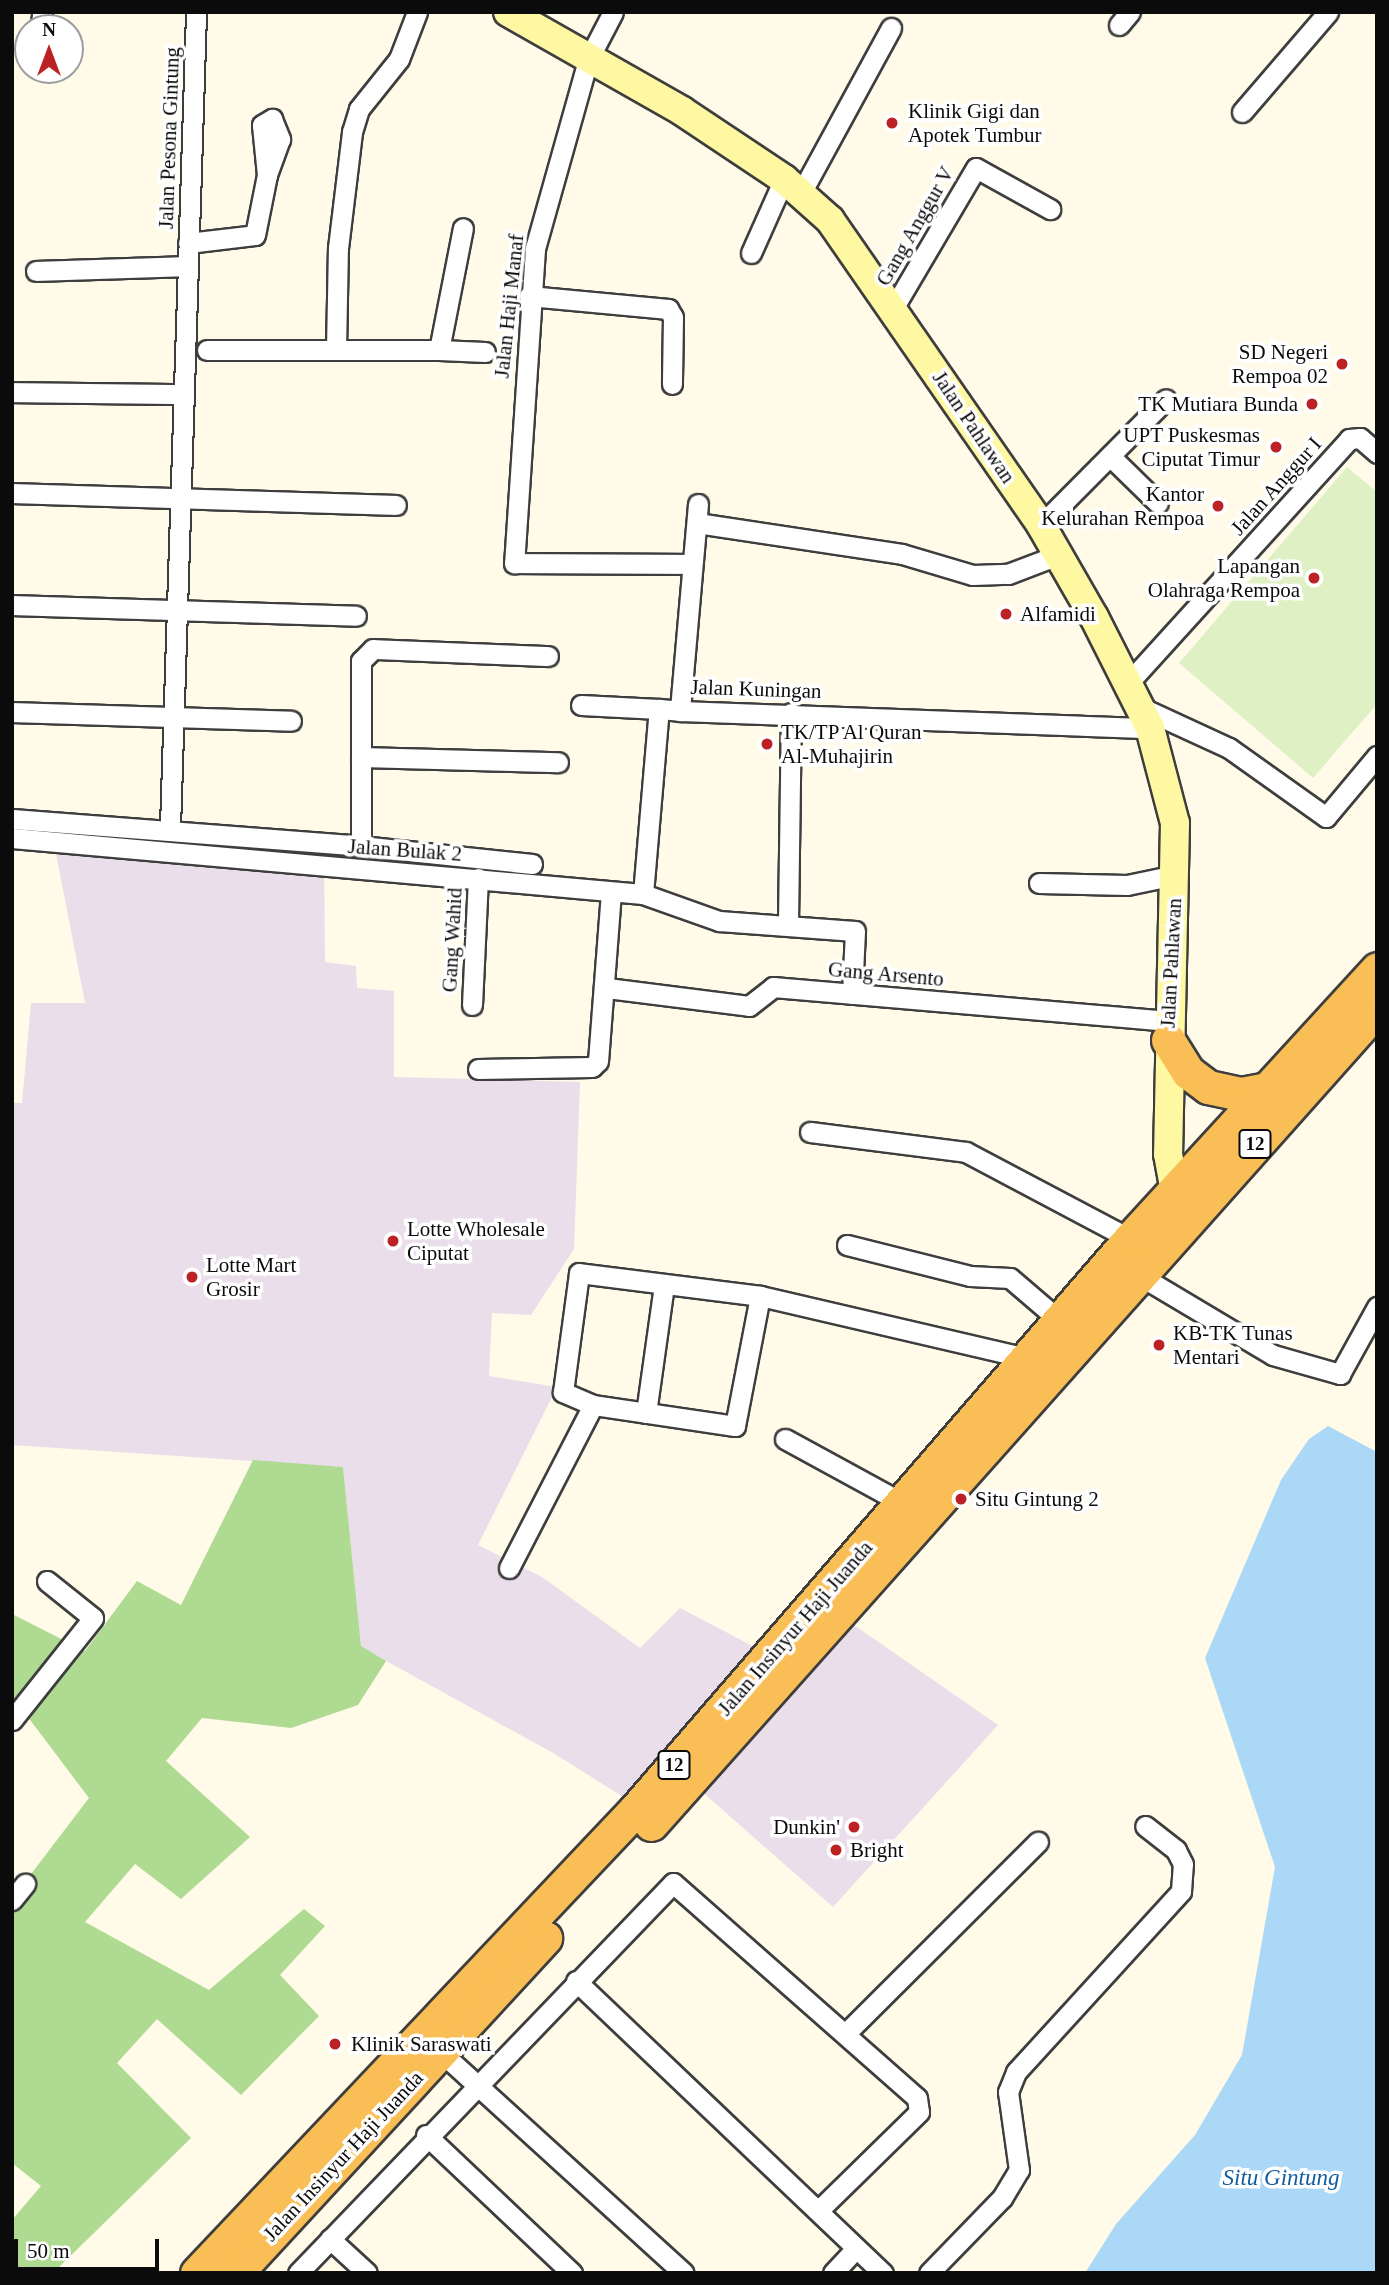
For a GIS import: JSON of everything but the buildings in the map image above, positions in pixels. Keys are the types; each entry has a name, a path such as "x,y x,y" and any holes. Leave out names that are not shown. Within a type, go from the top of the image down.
{"highway":[{"name":"Jalan Insinyur Haji Juanda","path":"197,2273 729,1739 1137,1274 1177,1206 1271,1088 1377,970"},
{"name":"Jalan Insinyur Haji Juanda","path":"236,2273 430,2042 904,1504 1130,1239 1177,1206 1377,1009"},
{"path":"1168,1030 1188,1072 1208,1087 1241,1094 1271,1088"}],"main road":[{"name":"Jalan Pahlawan","path":"508,12 588,60 682,111 792,186 847,239 1058,555 1129,682 1146,718 1172,810 1175,875 1168,1030 1177,1206"}],"street":[{"name":"Jalan Pesona Gintung","path":"170,827 196,12"},
{"path":"336,350 338,248 352,132 359,109 399,60 417,12"},
{"name":"Jalan Haji Manaf","path":"612,12 588,60 545,204 529,296 514,563 691,564"},
{"path":"1242,113 1328,12"},
{"path":"751,253 891,28"},
{"name":"Gang Anggur V","path":"894,307 976,168 1050,209"},
{"path":"188,243 255,235 267,175"},
{"path":"439,350 463,228"},
{"path":"36,271 188,266"},
{"path":"529,296 668,309 673,317 672,384"},
{"path":"206,350 485,352"},
{"path":"12,392 184,394"},
{"path":"1041,526 1166,399"},
{"name":"Jalan Anggur I","path":"1129,682 1349,439 1360,438 1377,453"},
{"path":"1110,456 1158,503"},
{"path":"12,493 396,505"},
{"name":"Jalan Kuningan","path":"1058,555 1008,574 973,575 902,554 698,513 691,564 680,711 1146,718"},
{"path":"12,605 356,615"},
{"path":"361,846 361,757 366,651 548,656"},
{"path":"581,705 680,711"},
{"path":"643,894 659,709"},
{"path":"12,712 173,720 291,721"},
{"path":"788,923 791,713"},
{"path":"1146,718 1229,748 1326,817 1377,756"},
{"path":"361,757 558,762"},
{"path":"12,818 170,827 532,864"},
{"name":"Jalan Bulak 2","path":"12,838 643,894 719,921 788,923 858,932 852,994"},
{"path":"1040,883 1127,885 1175,875"},
{"name":"Gang Wahid","path":"472,1005 478,878"},
{"path":"478,1069 592,1067 601,1053 611,892"},
{"name":"Gang Arsento","path":"607,988 749,1006 773,987 1168,1030"},
{"path":"810,1132 966,1152 1130,1239"},
{"path":"847,1245 970,1276 1010,1278 1059,1320"},
{"path":"760,1296 735,1426 593,1405 561,1388 577,1276 583,1271 664,1285 760,1296 1026,1358"},
{"path":"1137,1274 1273,1355 1340,1374 1377,1307"},
{"path":"646,1412 664,1285"},
{"path":"509,1568 593,1405"},
{"path":"785,1439 904,1504"},
{"path":"12,1720 93,1618 47,1581"},
{"path":"929,2273 1002,2198 1019,2170 1007,2092 1016,2072 1181,1891 1183,1864 1176,1850 1145,1826"},
{"path":"846,2033 1038,1842"},
{"path":"298,2273 475,2083 673,1883 917,2098 919,2112 820,2210"},
{"path":"576,1981 820,2210 855,2249 883,2273"},
{"path":"430,2042 684,2273"},
{"path":"426,2135 572,2273"},
{"path":"330,2239 367,2273"},
{"path":"833,2273 855,2249"}],"shaded area":[{"path":"53,838 324,851 325,962 356,966 357,988 394,991 394,1077 580,1082 574,1249 531,1315 492,1313 489,1376 557,1387 478,1545 542,1577 640,1648 680,1608 768,1654 818,1600 998,1725 833,1907 700,1790 666,1824 555,1754 361,1647 343,1467 12,1445 12,1103 22,1103 31,1003 85,1003"}],"green space":[{"name":"Lapangan Olahraga Rempoa","path":"1347,467 1377,492 1377,704 1313,778 1179,663"},
{"path":"253,1460 343,1467 361,1646 386,1661 358,1705 291,1728 202,1718 166,1761 250,1837 181,1899 135,1864 85,1922 209,1990 304,1909 325,1926 280,1975 319,2016 241,2095 157,2019 117,2063 191,2138 53,2273 12,2273 12,2220 41,2186 12,2163 12,1899 89,1798 12,1696 12,1614 85,1651 137,1581 181,1605"}],"water":[{"name":"Situ Gintung","path":"1328,1426 1377,1452 1377,2273 1085,2273 1116,2224 1195,2135 1242,2055 1275,1867 1205,1658 1281,1480 1309,1439"}],"place":[{"name":"Klinik Gigi dan Apotek Tumbur","path":"892,123"},
{"name":"SD Negeri Rempoa 02","path":"1342,364"},
{"name":"TK Mutiara Bunda","path":"1312,404"},
{"name":"UPT Puskesmas Ciputat Timur","path":"1276,447"},
{"name":"Kantor Kelurahan Rempoa","path":"1218,506"},
{"name":"Lapangan Olahraga Rempoa","path":"1314,578"},
{"name":"Alfamidi","path":"1006,614"},
{"name":"TK/TP Al Quran Al-Muhajirin","path":"767,744"},
{"name":"Lotte Wholesale Ciputat","path":"393,1241"},
{"name":"Lotte Mart Grosir","path":"192,1277"},
{"name":"KB-TK Tunas Mentari","path":"1159,1345"},
{"name":"Situ Gintung 2","path":"961,1499"},
{"name":"Dunkin'","path":"854,1827"},
{"name":"Bright","path":"836,1850"},
{"name":"Klinik Saraswati","path":"335,2044"}]}
